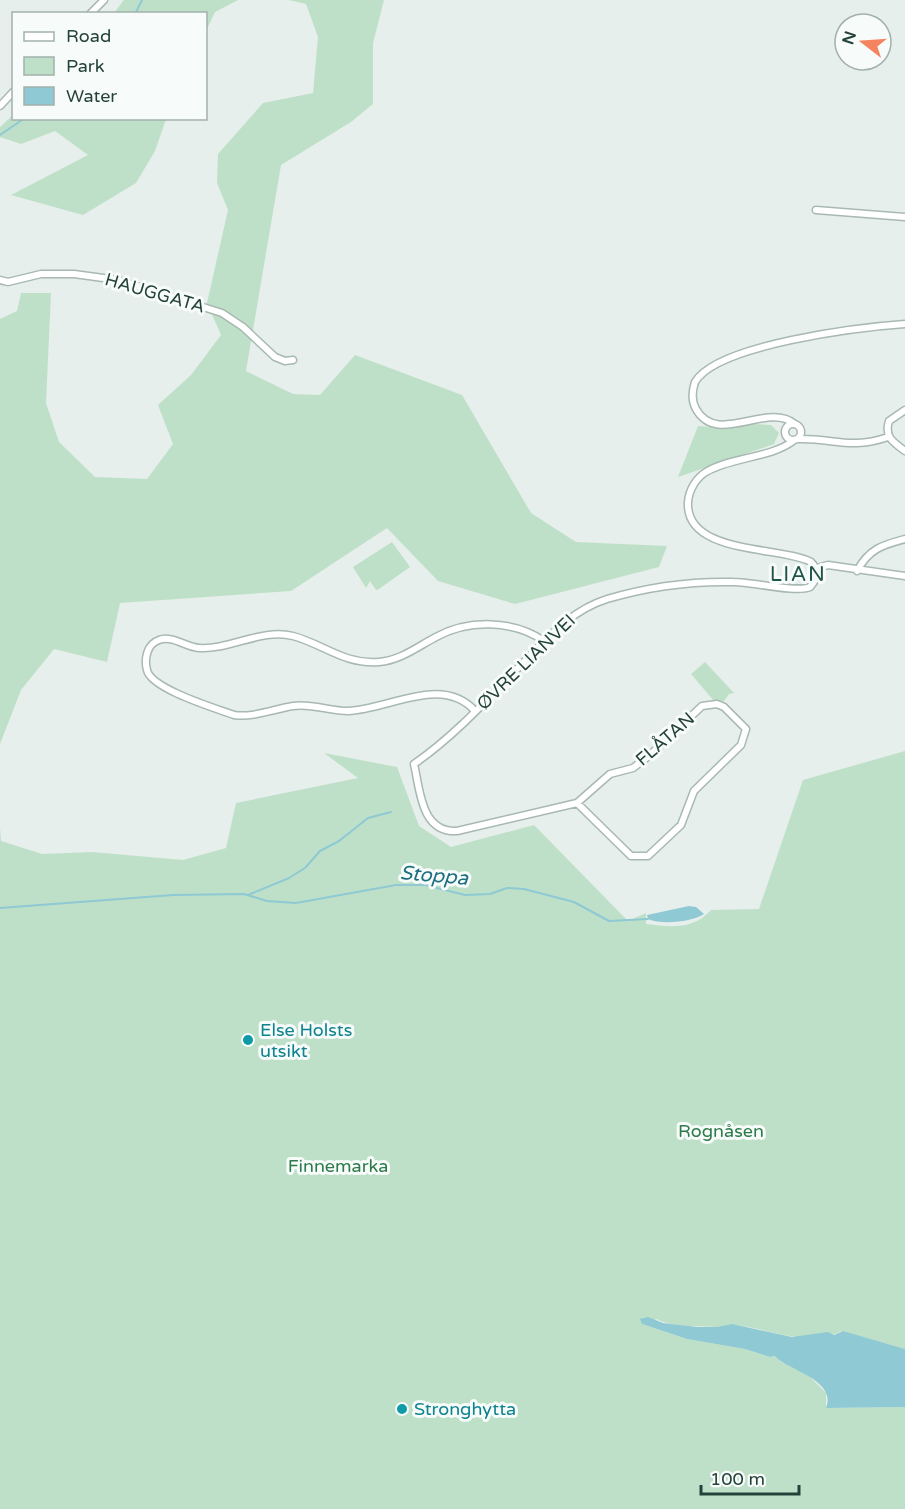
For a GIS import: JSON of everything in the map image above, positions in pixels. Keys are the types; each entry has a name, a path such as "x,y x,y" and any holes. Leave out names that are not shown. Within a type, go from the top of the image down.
{"street":[{"path":"92,12 104,0"},
{"path":"0,106 12,93"},
{"path":"816,210 905,217"},
{"name":"HAUGGATA","path":"0,280 8,282 40,274 74,274 118,280 222,314 243,327 274,357 285,362 293,360"},
{"path":"810,438 795,424 783,417 729,424 711,422 700,415 694,404 695,382 711,368 774,345 833,331 905,324"},
{"path":"888,437 889,421 905,410"},
{"path":"774,417 796,440"},
{"path":"772,449 785,431 795,424"},
{"path":"796,440 801,429"},
{"path":"888,437 854,445 810,438 796,440 715,467 701,476 689,494 689,515 700,530 716,539 761,552 807,560 817,568 828,565 857,571 905,576"},
{"path":"888,437 905,450"},
{"path":"857,571 872,550 905,540"},
{"name":"ØVRE LIANVEI","path":"414,764 439,747 544,641 579,611 614,597 686,584 730,582 805,590 815,581 817,568"},
{"path":"475,711 458,699 439,694 347,711 294,705 238,716 155,683 147,670 147,653 154,642 165,638 199,648 282,634 303,640 350,660 382,662 404,655 443,633 489,623 535,635 544,641"},
{"name":"FLÅTAN","path":"414,764 424,810 433,824 443,830 457,831 576,803 609,774 633,768 650,755 702,706 717,704 724,707 746,729 741,745 694,791 681,825 648,856 631,856 576,803"}],"green space":[{"path":"124,0 238,0 215,12 207,29 207,12 115,12"},
{"path":"289,0 384,0 373,43 373,104 351,122 281,165 246,371 293,394 320,395 355,355 462,395 531,513 576,542 667,546 659,567 515,604 438,581 387,528 291,591 120,603 107,662 54,649 21,690 0,744 0,319 17,311 21,293 51,293 46,403 59,442 95,477 147,479 173,444 158,405 191,375 221,335 207,303 228,210 217,183 218,154 263,103 313,93 318,37 306,4"},
{"path":"12,116 12,120 166,120 155,151 136,183 83,215 11,195 88,155 55,131 21,144 0,137 0,127"},
{"path":"755,424 771,425 779,433 774,444 678,477 698,426 721,428"},
{"path":"392,542 410,567 379,589 376,590 370,581 366,588 353,567"},
{"path":"705,662 734,693 729,694 724,701 714,701 691,674"},
{"name":"Finnemarka","path":"905,751 905,1349 841,1331 829,1336 802,1338 733,1325 685,1326 657,1319 642,1324 687,1339 745,1349 770,1357 775,1356 804,1372 826,1393 826,1408 905,1407 905,1509 0,1509 0,828 1,841 42,854 92,852 183,860 226,848 236,803 358,778 324,753 397,767 419,826 451,847 534,825 628,921 646,913 646,924 681,926 697,921 711,910 759,909 803,780"}],"water":[{"path":"689,906 696,907 704,914 677,922 648,919 647,915"},
{"path":"648,1317 663,1323 697,1327 732,1324 792,1337 828,1332 834,1335 843,1331 905,1349 905,1407 826,1408 828,1398 824,1389 817,1382 775,1356 770,1357 745,1349 687,1339 642,1324 640,1319"}],"waterway":[{"path":"136,12 142,0"},
{"path":"0,135 22,120"},
{"name":"Stoppa","path":"248,895 289,878 305,868 320,851 339,841 368,818 391,812"},
{"name":"Stoppa","path":"0,908 173,895 244,894 267,901 296,903 396,885 425,885 465,895 490,894 507,888 524,889 574,902 609,921 648,919"}],"place":[{"name":"Else Holsts utsikt","path":"248,1040"},
{"name":"Stronghytta","path":"402,1409"}],"district":[{"name":"LIAN","path":"798,574"}],"park label":[{"name":"Rognåsen","path":"721,1131"}]}
